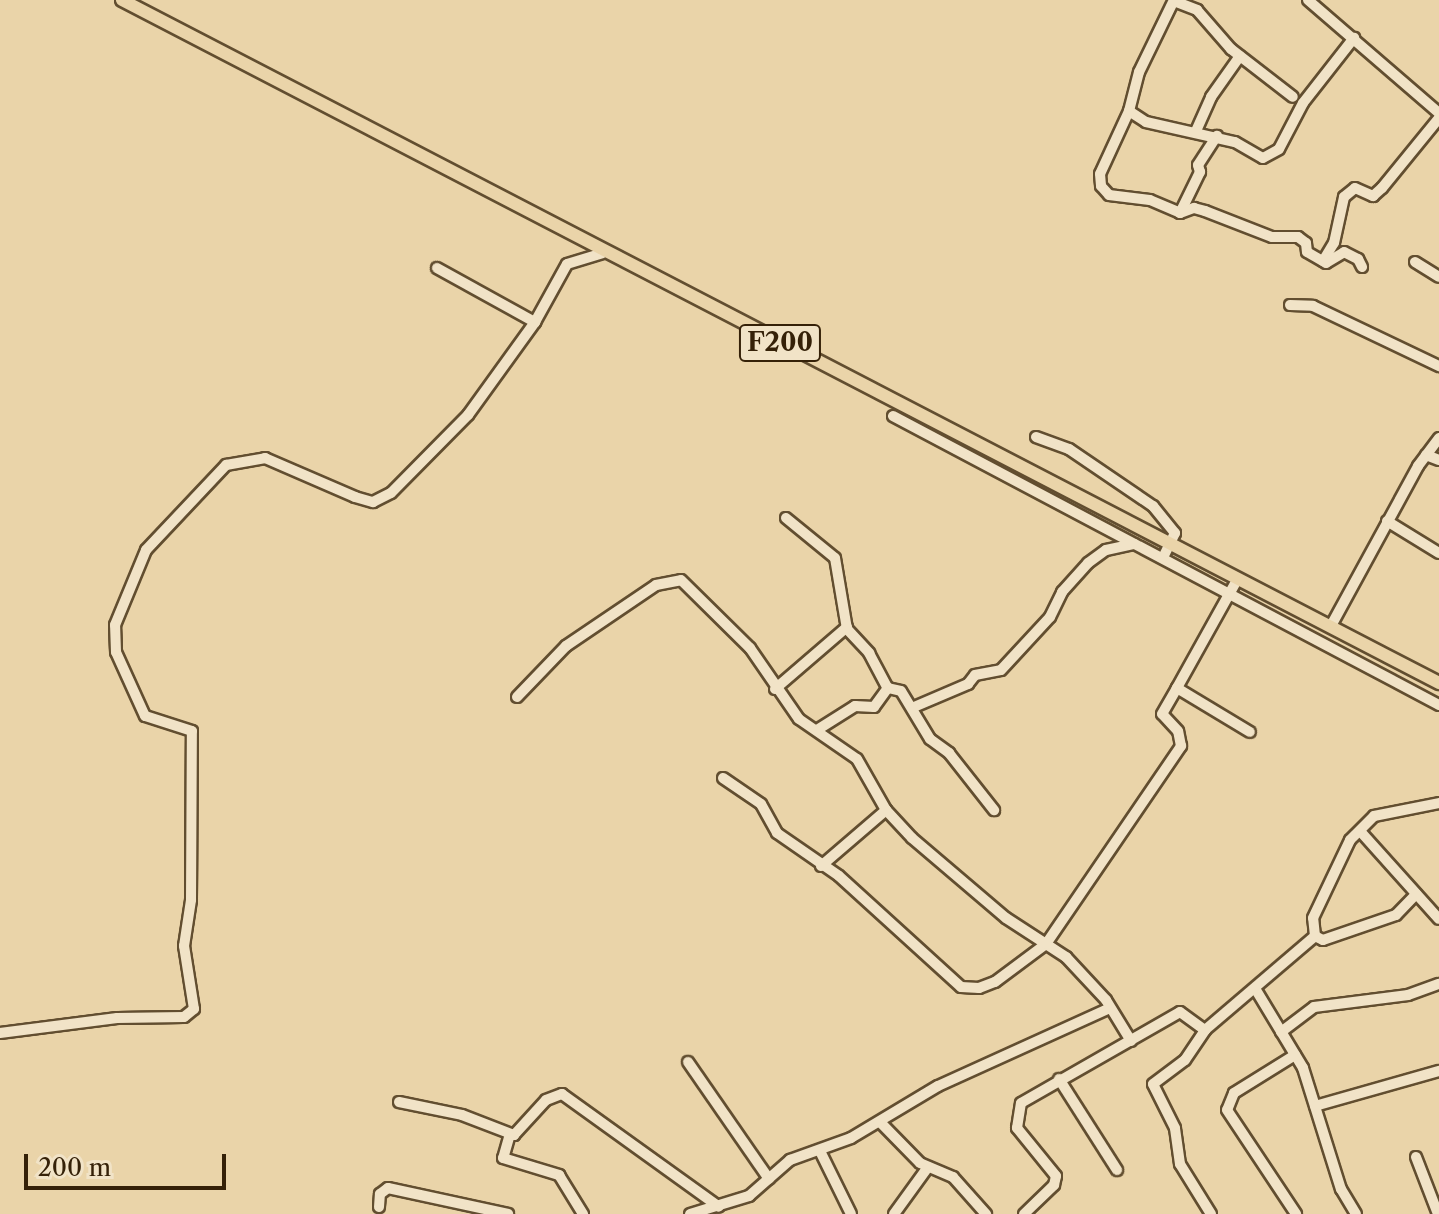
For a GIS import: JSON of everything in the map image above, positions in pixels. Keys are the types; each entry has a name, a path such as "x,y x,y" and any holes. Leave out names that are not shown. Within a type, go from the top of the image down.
{"main road":[{"name":"F200","path":"122,0 602,253 1170,542 1237,580 1332,624 1439,683"}],"street":[{"path":"1293,97 1240,56 1197,10 1174,0 1139,72 1129,111 1100,174 1101,186 1109,195 1150,200 1180,213 1194,208 1261,234 1298,237 1306,243 1307,252 1323,261"},
{"path":"1308,0 1439,116 1373,196 1355,188 1344,197 1323,261"},
{"path":"1129,111 1146,122 1217,136 1263,158 1273,154 1303,103 1354,38"},
{"path":"1196,131 1211,97 1240,56"},
{"path":"1180,213 1200,172 1198,165 1217,136"},
{"path":"1336,229 1344,252 1358,259 1362,267"},
{"path":"1323,261 1344,252"},
{"path":"0,1033 117,1018 184,1017 194,1009 184,946 191,900 192,731 145,716 116,652 115,625 146,550 226,465 265,458 355,497 382,499 468,415 535,322 567,264 602,253"},
{"path":"1415,262 1439,277"},
{"path":"437,268 535,322"},
{"path":"1290,305 1313,306 1439,366"},
{"path":"893,416 1439,705"},
{"path":"1036,437 1069,449 1153,506 1175,533 1163,558"},
{"path":"1332,624 1387,521 1439,438"},
{"path":"1426,455 1439,460"},
{"path":"786,518 835,558 847,627 888,688 901,691 914,707 930,739 949,753 994,810"},
{"path":"1387,521 1439,553"},
{"path":"914,707 968,684 975,675 1001,670 1050,617 1062,592 1088,563 1106,550 1134,544"},
{"path":"517,697 566,646 672,578 700,595 738,635 799,719 857,759 886,810 959,880 1046,944 1094,985 1131,1041"},
{"path":"723,778 761,804 777,833 849,885 961,987 995,982 1046,944 1181,746 1178,731 1162,714 1237,580"},
{"path":"775,689 847,627"},
{"path":"817,730 855,706 874,707 888,688"},
{"path":"1177,688 1250,732"},
{"path":"1315,936 1313,918 1342,853 1360,831 1374,816 1439,803"},
{"path":"821,866 886,810"},
{"path":"1360,831 1439,919"},
{"path":"1315,936 1323,940 1396,915 1416,894"},
{"path":"1211,1214 1180,1164 1175,1128 1153,1084 1185,1060 1205,1030 1256,990 1315,936"},
{"path":"1281,1032 1314,1007 1408,995 1439,984"},
{"path":"1256,990 1295,1055 1341,1189 1356,1214"},
{"path":"690,1214 719,1207 761,1189 790,1160 820,1151 880,1122 962,1074 1108,1009"},
{"path":"1024,1214 1054,1185 1056,1176 1017,1128 1016,1111 1021,1103 1180,1012 1205,1030"},
{"path":"1295,1055 1234,1093 1227,1110 1296,1214"},
{"path":"688,1062 769,1179"},
{"path":"1315,1106 1439,1071"},
{"path":"1059,1079 1117,1170"},
{"path":"399,1102 462,1115 510,1134 519,1133 546,1100 562,1094 719,1207"},
{"path":"880,1122 928,1167 953,1177 986,1214"},
{"path":"510,1134 503,1158 559,1175 583,1214"},
{"path":"820,1151 855,1213"},
{"path":"1416,1157 1438,1214"},
{"path":"894,1214 928,1167"},
{"path":"379,1207 380,1194 388,1188 508,1214"}]}
